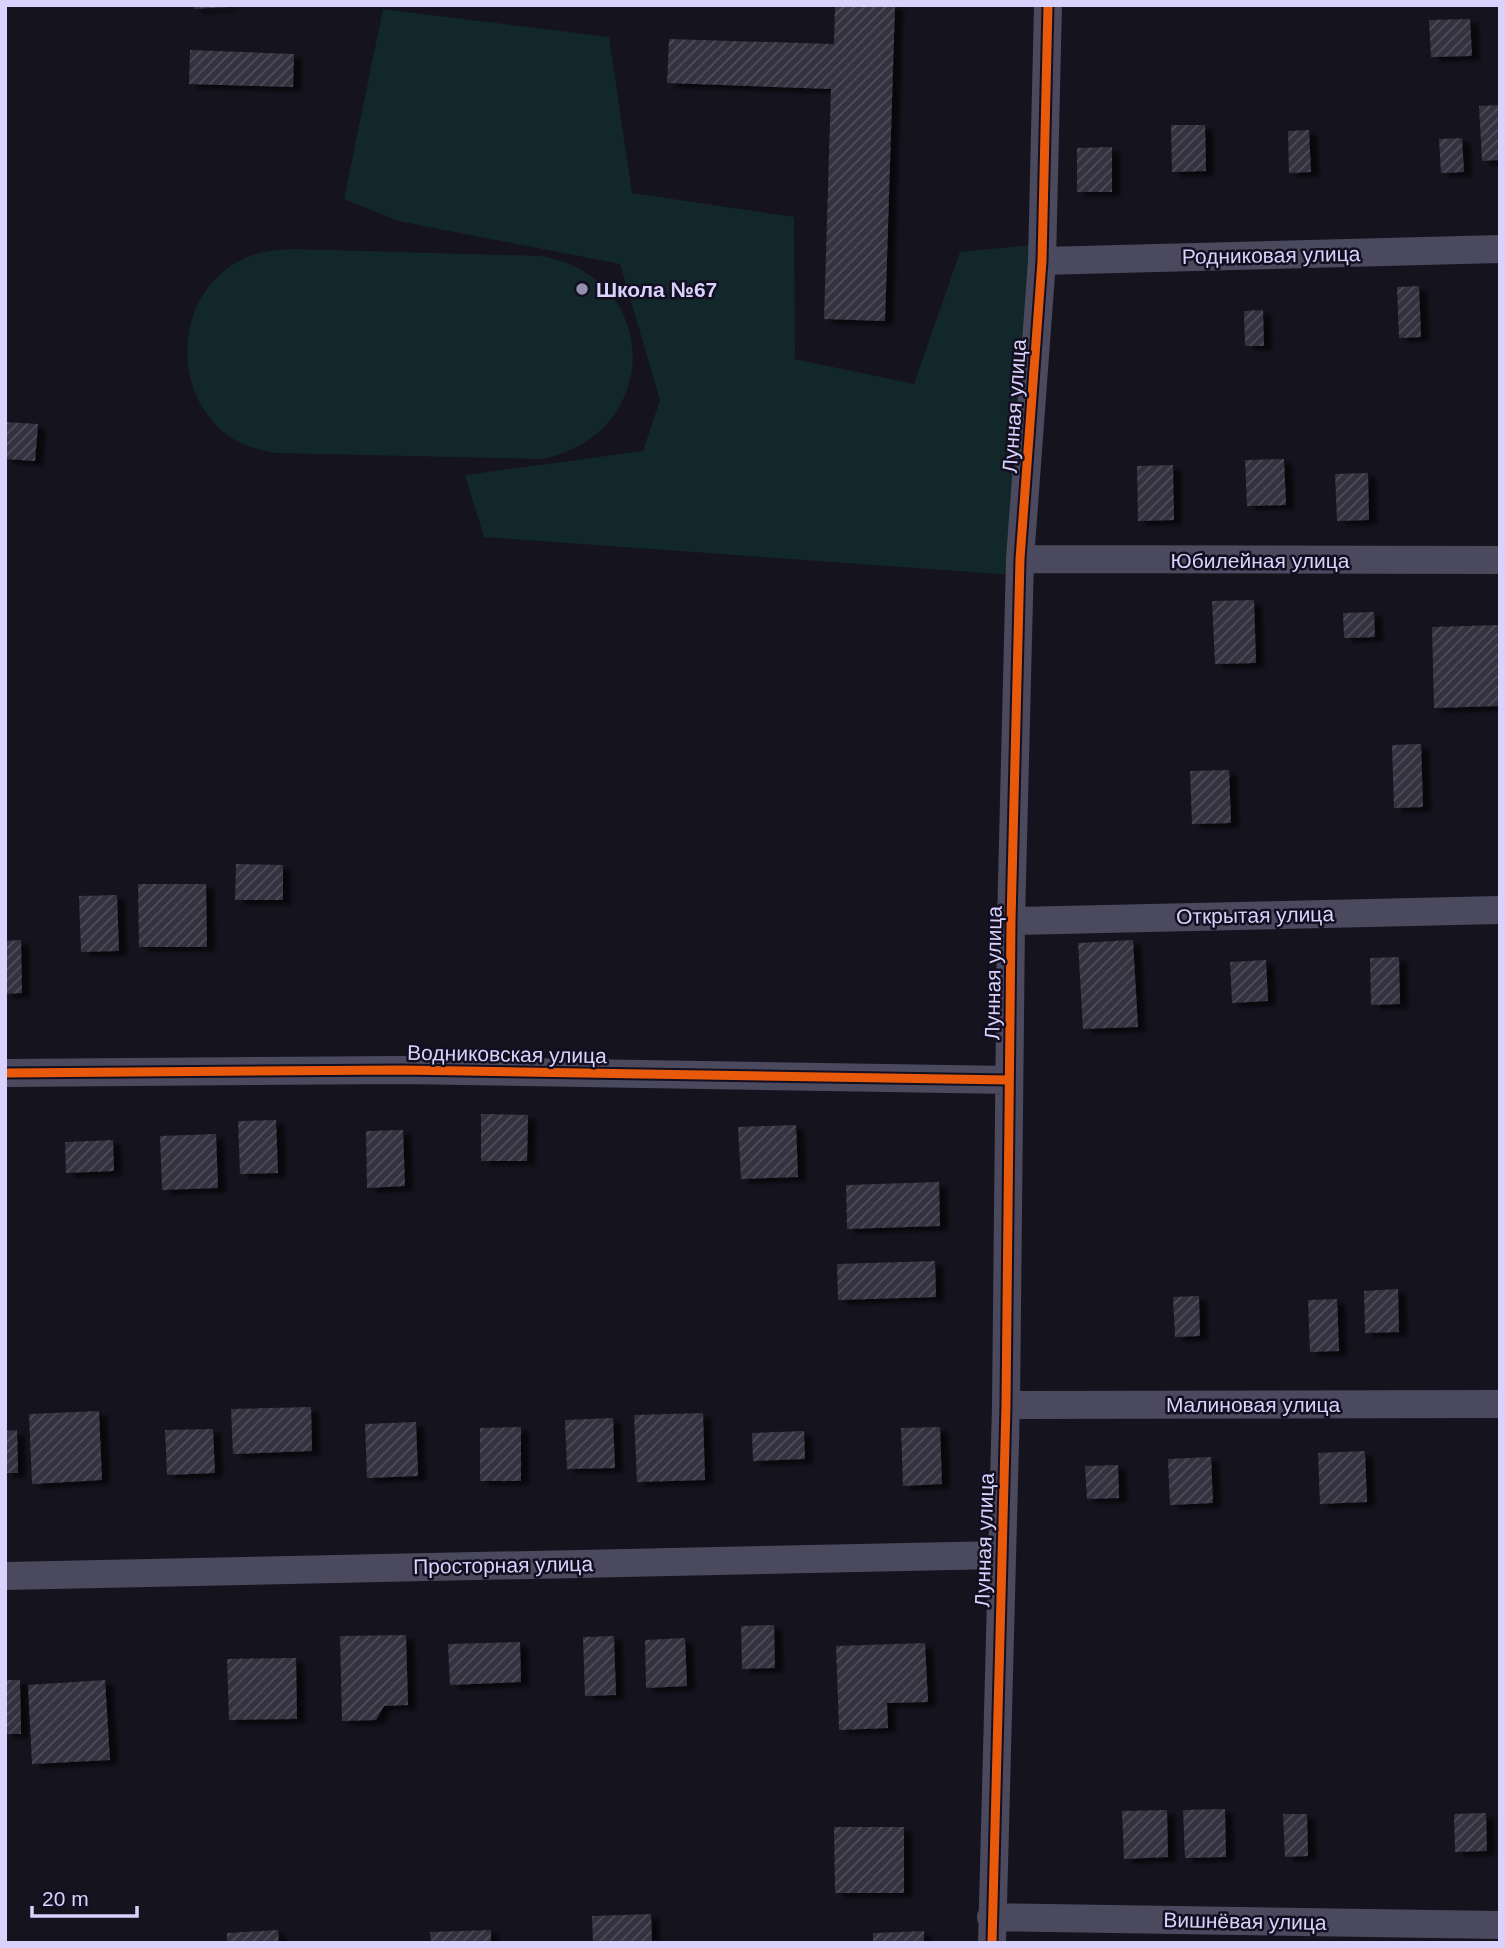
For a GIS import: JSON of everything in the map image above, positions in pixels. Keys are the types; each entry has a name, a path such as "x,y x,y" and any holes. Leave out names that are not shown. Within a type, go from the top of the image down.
{"street":[{"name":"Лунная улица","path":"991,1930 1006,1405 1011,920 1020,559 1042,261 1048,5"},
{"name":"Родниковая улица","path":"1042,261 1500,249"},
{"name":"Юбилейная улица","path":"1020,559 1500,560"},
{"name":"Открытая улица","path":"1011,920 1500,910"},
{"name":"Водниковская улица","path":"5,1073 402,1070 1009,1080"},
{"name":"Малиновая улица","path":"1006,1405 1500,1404"},
{"name":"Просторная улица","path":"5,1576 1000,1555"},
{"name":"Вишнёвая улица","path":"991,1930 1500,1925"}],"green space":[{"path":"383,9 609,37 632,193 794,217 795,359 914,384 960,252 1030,245 1027,576 484,537 465,475 643,451 660,400 620,264 398,221 344,199"},
{"path":"293,249 541,256 581,270 610,293 627,323 633,356 627,389 610,420 582,444 543,459 277,453 245,445 227,435 208,416 195,393 189,369 188,343 192,318 203,295 219,275 247,257"}],"building":[{"path":"193,5 229,5 229,7 194,9"},
{"path":"835,5 895,5 885,321 824,319 831,89 667,83 669,39 834,44"},
{"path":"1470,19 1472,56 1431,57 1429,20"},
{"path":"190,50 294,54 293,87 189,84"},
{"path":"1500,105 1500,160 1482,161 1479,106"},
{"path":"1171,125 1205,125 1206,171 1172,172"},
{"path":"1309,130 1311,172 1289,173 1288,131"},
{"path":"1462,138 1464,172 1441,173 1439,139"},
{"path":"1112,147 1112,192 1077,192 1077,148"},
{"path":"1419,286 1421,337 1399,338 1397,287"},
{"path":"1263,310 1264,346 1245,346 1244,311"},
{"path":"5,422 38,424 35,461 5,459"},
{"path":"1284,459 1286,505 1247,506 1245,460"},
{"path":"1173,465 1174,520 1138,521 1137,466"},
{"path":"1368,473 1369,520 1337,521 1335,474"},
{"path":"1254,600 1256,663 1215,664 1212,601"},
{"path":"1374,612 1375,637 1344,638 1343,613"},
{"path":"1500,625 1500,706 1434,708 1432,627"},
{"path":"1421,744 1423,807 1394,808 1392,745"},
{"path":"1229,770 1231,823 1192,824 1190,771"},
{"path":"236,864 283,865 283,900 235,900"},
{"path":"138,884 206,884 207,947 139,947"},
{"path":"117,895 119,951 81,952 79,896"},
{"path":"21,940 22,993 5,994 5,941"},
{"path":"1133,940 1138,1027 1083,1029 1078,943"},
{"path":"1399,957 1400,1004 1371,1005 1370,958"},
{"path":"1266,960 1268,1001 1232,1003 1230,962"},
{"path":"481,1114 528,1115 527,1161 481,1161"},
{"path":"276,1120 278,1173 240,1174 238,1121"},
{"path":"796,1125 798,1177 741,1179 738,1127"},
{"path":"403,1130 405,1186 367,1188 366,1131"},
{"path":"216,1134 218,1188 162,1190 160,1136"},
{"path":"113,1140 114,1171 66,1173 65,1142"},
{"path":"939,1182 940,1226 847,1229 846,1185"},
{"path":"935,1261 936,1297 838,1300 837,1264"},
{"path":"1398,1289 1399,1332 1365,1333 1364,1291"},
{"path":"1199,1296 1200,1336 1175,1337 1173,1297"},
{"path":"1337,1299 1339,1351 1310,1352 1308,1300"},
{"path":"311,1407 312,1451 233,1454 231,1409"},
{"path":"99,1411 102,1480 32,1484 29,1414"},
{"path":"703,1413 705,1480 637,1482 634,1415"},
{"path":"613,1418 615,1468 567,1469 565,1420"},
{"path":"416,1422 418,1476 367,1478 365,1424"},
{"path":"521,1427 521,1481 480,1481 480,1428"},
{"path":"940,1427 942,1484 903,1486 901,1428"},
{"path":"213,1429 215,1473 167,1475 165,1430"},
{"path":"17,1430 18,1473 5,1473 5,1431"},
{"path":"804,1431 805,1459 753,1461 752,1433"},
{"path":"1365,1451 1367,1502 1320,1504 1318,1453"},
{"path":"1211,1457 1213,1503 1170,1505 1168,1459"},
{"path":"1118,1465 1119,1498 1087,1499 1085,1466"},
{"path":"774,1625 775,1668 742,1669 741,1626"},
{"path":"406,1635 408,1705 384,1706 376,1720 342,1721 340,1636"},
{"path":"614,1636 616,1695 585,1696 583,1637"},
{"path":"685,1638 687,1686 646,1688 645,1640"},
{"path":"520,1642 521,1682 450,1685 448,1644"},
{"path":"925,1643 928,1702 887,1703 888,1728 839,1730 836,1646"},
{"path":"296,1658 297,1719 229,1720 227,1659"},
{"path":"5,1680 20,1680 21,1734 5,1734"},
{"path":"105,1680 110,1760 32,1764 28,1685"},
{"path":"1225,1809 1226,1857 1185,1858 1183,1810"},
{"path":"1167,1810 1168,1857 1124,1859 1122,1811"},
{"path":"1486,1813 1487,1851 1455,1852 1454,1814"},
{"path":"1283,1814 1307,1814 1308,1856 1285,1857"},
{"path":"834,1827 904,1827 904,1893 835,1893"},
{"path":"651,1914 652,1943 593,1943 592,1916"},
{"path":"278,1930 279,1943 227,1943 227,1933"},
{"path":"491,1930 491,1943 431,1943 430,1932"},
{"path":"924,1931 924,1943 873,1943 873,1933"}],"cycle path":[{"path":"992,1943 1006,1405 1011,921 1020,559 1042,261 1048,5"},
{"path":"5,1073 402,1070 1009,1080"}],"place":[{"name":"Школа №67","path":"582,289"}]}
